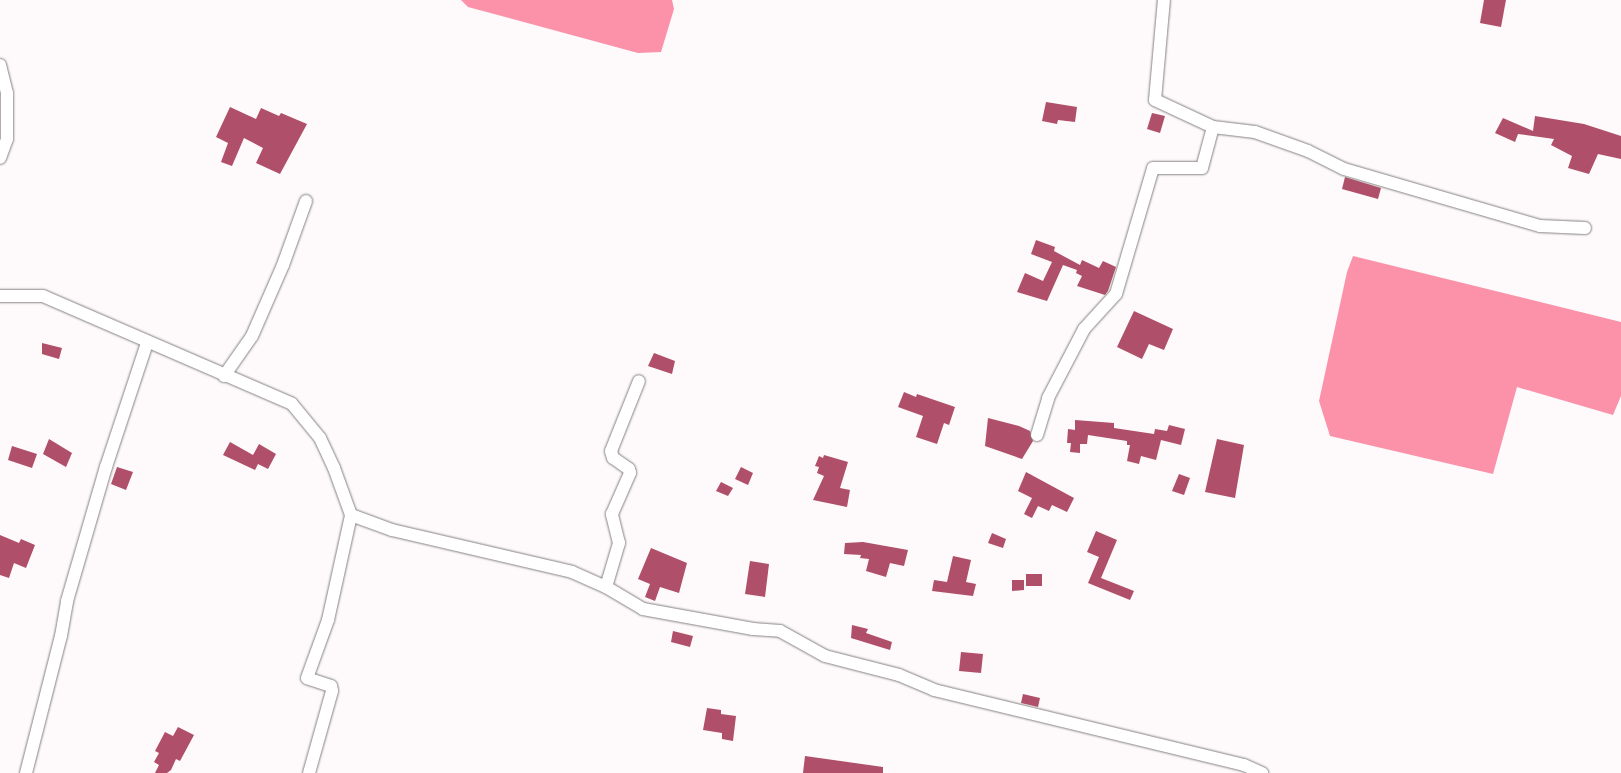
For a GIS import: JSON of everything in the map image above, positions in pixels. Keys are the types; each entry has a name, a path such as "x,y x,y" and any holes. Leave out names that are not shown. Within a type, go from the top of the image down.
{"street":[{"path":"1164,0 1155,100 1213,127 1255,132 1308,151 1344,169 1540,226 1585,228"},
{"path":"0,65 7,92 7,139 0,158"},
{"path":"1037,435 1048,398 1084,329 1116,294 1153,168 1202,168 1213,127"},
{"path":"224,376 252,336 283,265 306,201"},
{"path":"0,296 42,296 147,343 292,404 320,438 334,468 351,516 328,620 307,678 331,686 332,691 309,773"},
{"path":"26,773 61,636 67,601 106,467 147,343"},
{"path":"606,586 618,544 612,514 630,473 629,469 613,458 610,451 638,381"},
{"path":"351,516 392,530 572,572 606,586 643,609 726,625 780,631 825,656 899,675 934,690 1022,710 1122,737 1244,764 1262,773"}],"shaded area":[{"path":"461,0 672,0 674,9 661,52 638,53 468,7"},
{"path":"1353,256 1621,322 1621,396 1613,415 1517,387 1493,474 1330,436 1319,401 1347,272"}],"building":[{"path":"1484,0 1506,0 1501,27 1480,23"},
{"path":"1046,102 1077,107 1075,122 1058,120 1057,124 1042,121"},
{"path":"230,107 256,119 261,108 279,116 281,113 307,124 280,174 256,163 263,148 244,138 232,166 221,162 228,143 216,137"},
{"path":"1152,113 1165,116 1160,133 1147,129"},
{"path":"1535,116 1584,124 1621,136 1621,159 1598,154 1589,174 1568,168 1572,156 1551,145 1554,139 1518,134 1515,142 1495,133 1503,118 1533,131"},
{"path":"1345,177 1381,188 1378,199 1342,189"},
{"path":"1036,240 1055,247 1054,251 1080,265 1082,260 1099,268 1103,261 1116,267 1108,291 1105,295 1077,286 1082,276 1076,273 1077,270 1063,265 1047,301 1017,292 1025,273 1043,281 1052,262 1031,254"},
{"path":"1134,311 1173,329 1164,350 1149,344 1142,359 1117,347"},
{"path":"42,343 62,348 59,359 42,354"},
{"path":"654,353 675,361 672,374 648,366"},
{"path":"904,392 916,397 917,394 955,407 949,425 944,423 937,444 916,437 923,416 898,407"},
{"path":"988,418 1019,426 1030,431 1033,441 1022,459 985,446"},
{"path":"1075,420 1114,423 1114,428 1154,434 1155,429 1167,431 1169,425 1185,429 1181,445 1161,440 1156,460 1141,456 1139,464 1127,461 1130,445 1127,445 1127,441 1088,435 1087,444 1080,444 1080,453 1070,452 1071,443 1067,443 1068,429 1075,430"},
{"path":"49,439 72,453 66,467 43,454"},
{"path":"1217,439 1244,445 1235,498 1205,492"},
{"path":"230,442 253,455 259,444 276,454 268,469 258,464 255,470 223,455"},
{"path":"12,446 37,454 32,468 8,460"},
{"path":"824,455 848,462 840,488 850,490 847,507 813,500 824,476 817,473 819,467 815,466 819,456 823,458"},
{"path":"117,467 133,472 126,490 111,484"},
{"path":"741,467 753,473 748,485 735,479"},
{"path":"1026,472 1074,498 1067,512 1052,505 1049,511 1038,506 1032,518 1024,514 1032,498 1018,491"},
{"path":"1179,474 1190,478 1184,495 1172,491"},
{"path":"721,482 733,488 728,496 716,491"},
{"path":"1096,531 1117,540 1101,578 1134,591 1130,600 1088,583 1099,557 1087,552"},
{"path":"992,533 1006,539 1003,548 988,543"},
{"path":"0,535 19,543 21,539 35,545 26,568 14,563 9,578 0,575"},
{"path":"863,542 908,550 904,566 890,563 886,577 866,571 869,559 860,558 861,555 844,554 845,543"},
{"path":"651,548 687,563 679,593 660,587 655,601 645,597 650,584 638,579"},
{"path":"953,556 971,560 966,582 976,584 973,596 932,591 934,580 947,582"},
{"path":"750,561 769,564 765,597 745,594"},
{"path":"1026,574 1042,574 1042,586 1026,586"},
{"path":"1012,580 1024,580 1024,590 1012,591"},
{"path":"852,625 868,629 866,633 892,642 890,650 851,638"},
{"path":"673,631 693,636 690,647 671,642"},
{"path":"961,652 983,654 981,673 959,671"},
{"path":"1023,694 1040,698 1038,707 1021,703"},
{"path":"707,708 721,710 721,714 736,716 733,741 722,739 722,733 703,730"},
{"path":"178,727 194,735 180,761 176,759 171,770 167,773 155,773 159,765 154,762 159,753 155,751 165,732 173,736"},
{"path":"805,756 883,767 883,773 803,773"}]}
